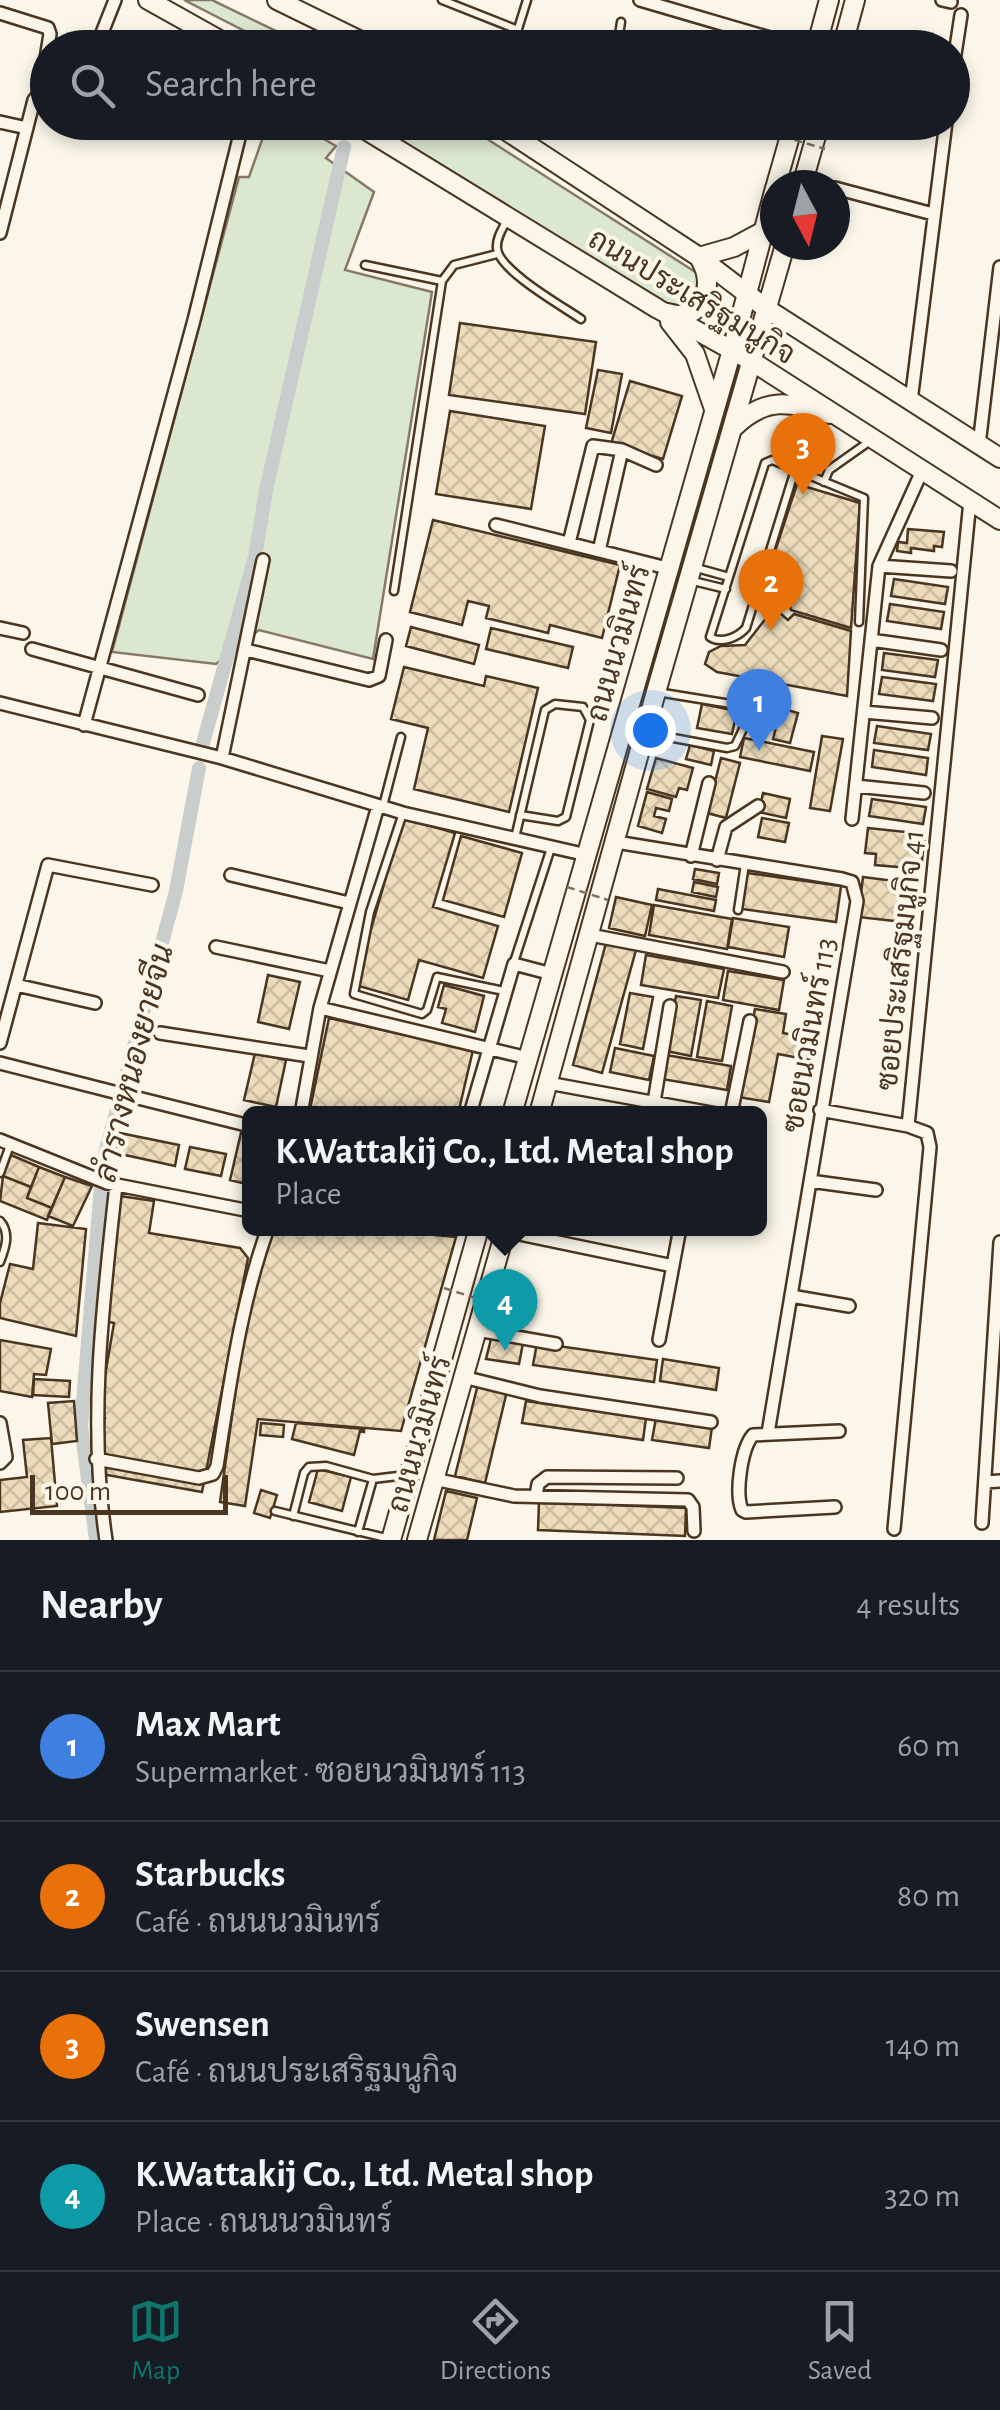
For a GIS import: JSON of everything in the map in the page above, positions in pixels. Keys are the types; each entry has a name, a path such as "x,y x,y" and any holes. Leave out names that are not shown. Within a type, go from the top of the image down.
{"main road":[{"path":"148,0 202,30"},
{"path":"277,0 338,30"},
{"path":"821,30 829,0"},
{"path":"847,30 855,0"},
{"name":"ถนนประเสริฐมนูกิจ","path":"382,140 752,362 1000,520"},
{"name":"ถนนประเสริฐมนูกิจ","path":"520,140 700,258 767,309 1000,458"},
{"name":"ถนนนวมินทร์","path":"779,170 786,140"},
{"path":"806,170 815,140"},
{"path":"658,309 675,315 692,312 705,300 709,284 700,258 760,233"},
{"name":"ถนนนวมินทร์","path":"514,1106 732,350 760,240"},
{"name":"ถนนนวมินทร์","path":"541,1106 781,260"},
{"path":"658,309 696,354 714,410"},
{"path":"732,429 750,411 768,405 787,404 834,416"},
{"name":"ถนนนวมินทร์","path":"391,1540 477,1236"},
{"name":"ถนนนวมินทร์","path":"418,1540 504,1236"}],"street":[{"path":"103,30 115,0"},
{"path":"640,0 742,30"},
{"path":"0,13 49,30"},
{"path":"959,30 961,15"},
{"path":"0,233 30,116"},
{"path":"0,122 27,128"},
{"path":"84,725 239,140"},
{"path":"911,401 943,140"},
{"path":"850,192 933,214"},
{"path":"979,444 1000,267"},
{"path":"569,544 590,450 597,445 622,450 656,465"},
{"path":"598,551 622,450"},
{"path":"852,819 879,566 922,471"},
{"name":"ซอยประเสริฐมนูกิจ 41","path":"894,1529 930,1147 928,1133 908,1126 970,501"},
{"path":"496,524 667,568"},
{"path":"222,758 264,560"},
{"path":"879,566 951,572"},
{"path":"0,628 23,633"},
{"path":"246,650 370,680 379,676 386,640"},
{"path":"871,640 940,650"},
{"path":"32,649 198,695"},
{"path":"0,703 222,758 402,813 587,856"},
{"path":"864,712 932,718"},
{"path":"691,856 709,783"},
{"path":"856,786 924,794"},
{"path":"301,1106 320,1008 381,806"},
{"path":"717,860 726,828 758,806"},
{"name":"ซอยนวมินทร์ 113","path":"616,842 842,879 852,882 856,890 768,1433"},
{"path":"0,1043 48,865 152,885"},
{"path":"231,874 349,903"},
{"path":"590,935 783,972"},
{"path":"216,947 330,972"},
{"path":"472,1106 514,964 552,974"},
{"path":"16,985 94,1003"},
{"path":"654,1102 670,1006"},
{"path":"320,1008 528,1058"},
{"path":"734,1106 750,1021"},
{"path":"160,1033 310,1056"},
{"path":"0,1063 242,1124"},
{"path":"548,1083 675,1106"},
{"path":"820,1110 908,1126"},
{"path":"5,1143 112,1184 242,1209"},
{"path":"810,1182 876,1190"},
{"path":"106,1540 96,1459 112,1184"},
{"path":"96,1459 199,1478 212,1474 217,1466 242,1314 265,1236"},
{"path":"534,1236 673,1266"},
{"path":"659,1340 679,1236"},
{"path":"982,1523 995,1403 1000,1242"},
{"path":"791,1296 849,1306"},
{"path":"477,1330 556,1344"},
{"path":"463,1376 540,1396 711,1422"},
{"path":"0,1422 6,1457 0,1463"},
{"path":"835,1507 742,1510 738,1501 746,1445 753,1435 840,1431"},
{"path":"536,1496 538,1484 547,1477 678,1478"},
{"path":"434,1479 493,1494 688,1500 694,1507 694,1531"},
{"path":"985,1482 1000,1480"}],"lane":[{"path":"442,0 518,30 527,0"},
{"path":"620,30 622,22"},
{"path":"508,217 496,242 497,254 506,268 581,319"},
{"path":"394,591 442,281 454,265 497,254"},
{"path":"365,264 442,281"},
{"path":"824,482 829,470 871,440"},
{"path":"795,470 746,628 734,636 710,638 765,463 772,460 864,498 858,622"},
{"path":"690,573 729,578"},
{"path":"690,573 726,589"},
{"path":"645,732 727,748 735,746 743,730 744,712 737,705 656,692"},
{"path":"514,838 545,710 556,704 584,708 590,720 566,817 558,821 520,815"},
{"path":"381,806 401,737"},
{"path":"402,813 370,912 354,994 422,1014 427,1010 437,976 506,992"},
{"path":"514,964 551,848"},
{"path":"738,910 745,864"},
{"path":"0,1173 5,1143"},
{"path":"0,1222 7,1240 0,1262"},
{"path":"294,1516 304,1472 309,1467 326,1466 373,1479 410,1475"},
{"path":"358,1532 373,1479"},
{"path":"274,1510 391,1540"}],"path":[{"path":"807,140 825,149"},
{"path":"568,887 608,900"},
{"path":"444,1288 494,1304"}],"green space":[{"path":"184,0 212,0 274,30 243,30"},
{"path":"262,140 326,140 336,146 326,158 374,192 345,270 432,292 373,659 259,630 216,664 112,652 239,177 249,177"},
{"path":"391,140 489,140 697,273 702,285 694,304 674,310"}],"building":[{"path":"460,323 596,342 585,414 449,395"},
{"path":"598,370 622,374 611,433 586,428"},
{"path":"630,381 682,396 663,459 611,444"},
{"path":"450,411 545,426 531,509 436,494"},
{"path":"797,484 860,503 851,628 791,610 789,600 772,585 768,573"},
{"path":"433,520 620,565 602,638 550,625 548,633 486,618 489,606 468,601 462,625 410,612"},
{"path":"908,529 944,532 942,547 934,546 934,551 897,551 898,542 907,543"},
{"path":"894,579 948,587 945,604 891,596"},
{"path":"890,604 944,612 941,629 887,621"},
{"path":"774,608 788,620 794,614 851,631 847,696 717,672 705,664 709,652 721,646 745,645"},
{"path":"411,627 479,645 474,664 406,646"},
{"path":"491,628 573,647 568,668 486,649"},
{"path":"884,653 938,660 935,677 882,670"},
{"path":"404,667 484,686 486,676 538,688 509,812 414,789 428,728 391,719"},
{"path":"882,677 936,684 933,701 879,694"},
{"path":"702,704 737,711 732,734 697,728"},
{"path":"781,708 798,713 790,743 773,739"},
{"path":"877,726 931,734 928,750 874,743"},
{"path":"822,736 843,739 830,811 810,808"},
{"path":"744,738 814,752 810,771 740,757"},
{"path":"690,745 714,751 711,765 686,759"},
{"path":"874,750 928,758 926,775 872,767"},
{"path":"656,758 693,768 687,790 679,788 676,797 647,789"},
{"path":"721,758 740,763 726,818 707,813"},
{"path":"647,792 672,799 669,811 656,808 654,816 666,819 662,833 638,826"},
{"path":"763,793 790,799 786,818 759,812"},
{"path":"872,799 926,807 923,824 869,816"},
{"path":"403,818 455,833 433,907 498,926 483,978 419,960 408,1000 355,985"},
{"path":"762,818 789,823 785,842 758,837"},
{"path":"868,828 925,834 921,869 875,865 876,854 865,853"},
{"path":"461,836 522,853 504,917 443,900"},
{"path":"695,869 719,873 717,884 693,879"},
{"path":"747,873 841,886 836,922 742,909"},
{"path":"863,877 918,884 913,923 858,917"},
{"path":"694,882 718,887 716,897 692,892"},
{"path":"658,889 716,900 714,911 656,900"},
{"path":"616,897 652,905 645,936 609,928"},
{"path":"654,905 732,919 727,949 649,935"},
{"path":"733,918 789,927 784,957 728,947"},
{"path":"606,943 636,950 602,1073 573,1065"},
{"path":"646,955 724,969 718,998 641,985"},
{"path":"728,971 784,980 779,1010 723,1000"},
{"path":"268,975 300,982 289,1029 258,1022"},
{"path":"444,985 484,996 475,1032 442,1023 446,1009 438,1007"},
{"path":"630,993 653,997 643,1049 620,1044"},
{"path":"676,996 701,1000 691,1056 666,1051"},
{"path":"707,1001 732,1006 722,1061 697,1057"},
{"path":"755,1009 786,1014 783,1033 814,1039 810,1060 778,1054 769,1102 738,1097"},
{"path":"329,1018 473,1050 460,1106 311,1106"},
{"path":"615,1048 654,1056 649,1080 610,1072"},
{"path":"255,1053 286,1060 276,1106 244,1100"},
{"path":"666,1055 731,1066 727,1090 662,1079"},
{"path":"120,1133 179,1145 175,1166 116,1153"},
{"path":"241,1133 242,1133 242,1183 230,1180"},
{"path":"190,1147 226,1154 221,1176 185,1169"},
{"path":"11,1155 39,1167 31,1187 3,1176"},
{"path":"39,1167 65,1177 52,1208 27,1198"},
{"path":"3,1176 31,1187 27,1198 52,1208 47,1220 0,1201"},
{"path":"65,1177 92,1186 73,1226 48,1216"},
{"path":"120,1196 154,1201 149,1233 240,1248 248,1258 202,1492 96,1473 104,1442 100,1441 105,1418 98,1417 114,1323 104,1321"},
{"path":"38,1223 86,1229 76,1336 0,1318 10,1264 33,1269"},
{"path":"272,1236 456,1237 401,1431 258,1419 245,1506 220,1502 248,1301"},
{"path":"492,1335 523,1343 519,1364 486,1359"},
{"path":"0,1340 51,1349 46,1375 34,1374 32,1397 0,1391"},
{"path":"537,1343 657,1360 654,1382 533,1365"},
{"path":"663,1359 719,1368 716,1390 660,1381"},
{"path":"34,1379 70,1381 69,1397 33,1395"},
{"path":"478,1384 507,1391 485,1483 455,1476"},
{"path":"74,1401 77,1441 52,1444 48,1403"},
{"path":"526,1401 646,1418 643,1440 522,1423"},
{"path":"656,1418 712,1427 709,1448 652,1440"},
{"path":"261,1423 284,1425 283,1437 260,1435"},
{"path":"296,1423 364,1429 364,1432 360,1431 354,1455 292,1439"},
{"path":"51,1438 57,1506 0,1512 0,1480 27,1477 23,1440"},
{"path":"318,1469 351,1477 342,1511 309,1502"},
{"path":"261,1490 277,1495 270,1518 254,1513"},
{"path":"446,1491 477,1498 467,1540 434,1540"},
{"path":"539,1502 686,1508 685,1536 538,1530"}],"waterway":[{"name":"ลำรางหนองยายจีน","path":"203,743 255,557 266,490 344,147"},
{"name":"ลำรางหนองยายจีน","path":"96,1540 81,1426 103,1161 176,891 199,768"}],"place":[{"name":"Swensen","path":"803,495"},
{"name":"Starbucks","path":"771,631"},
{"name":"Max Mart","path":"759,751"},
{"name":"K.Wattakij Co., Ltd. Metal shop","path":"505,1351"}]}
